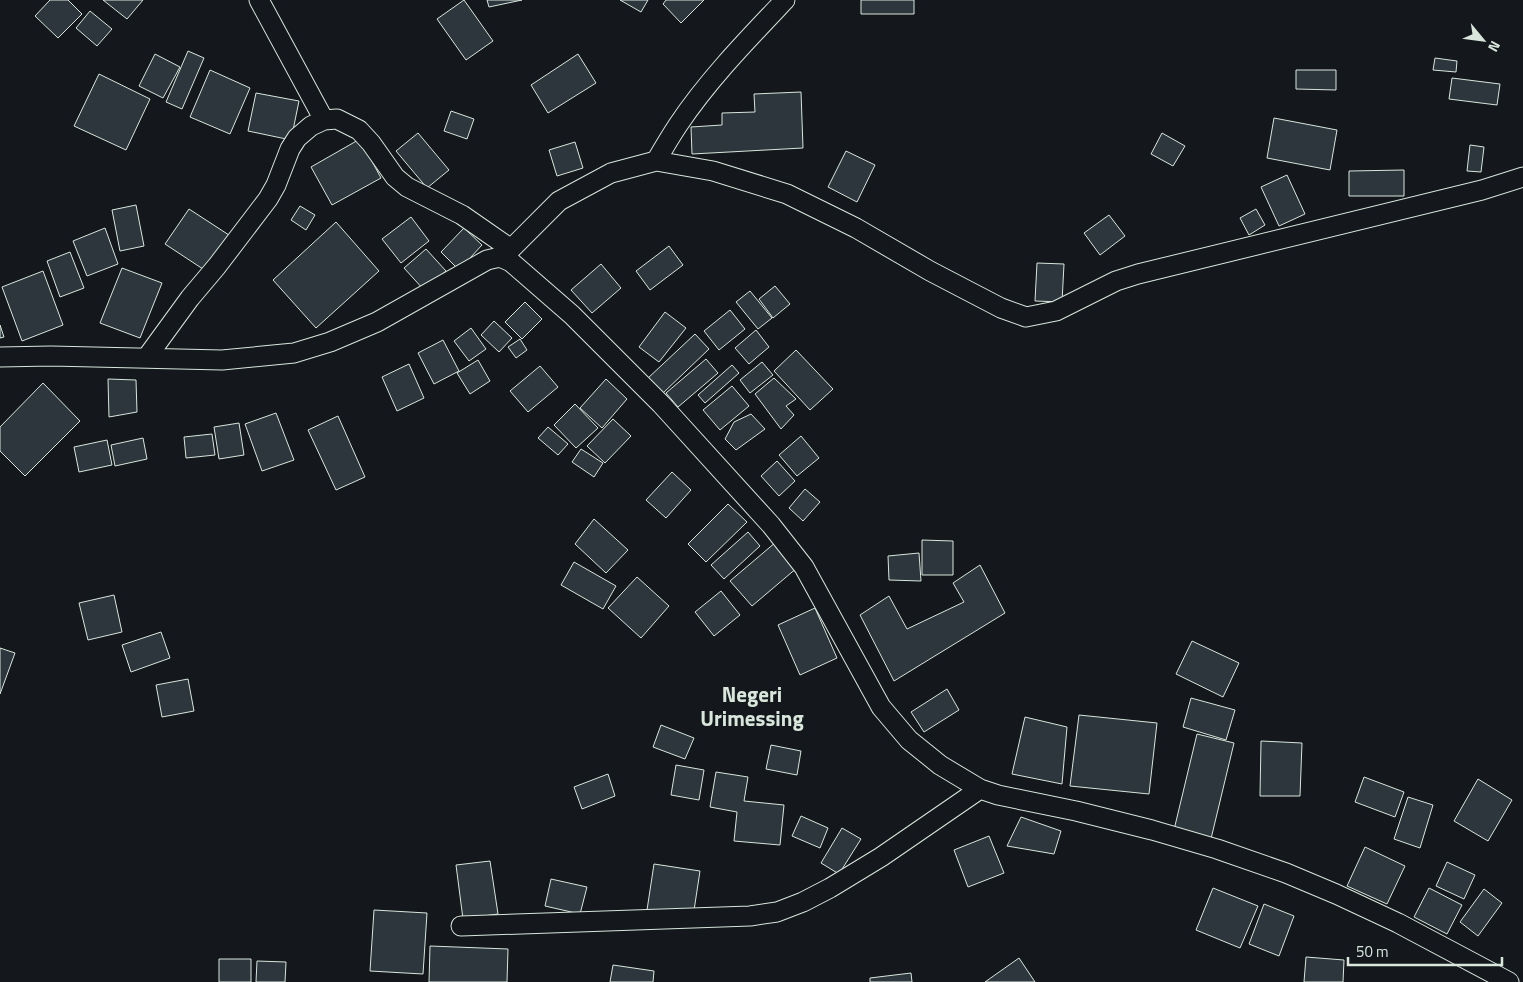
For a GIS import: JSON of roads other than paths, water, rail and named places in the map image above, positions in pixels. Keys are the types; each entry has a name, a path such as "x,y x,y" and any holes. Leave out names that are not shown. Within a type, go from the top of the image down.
{"street":[{"path":"258,0 324,120"},
{"path":"656,161 678,125 715,78 785,0"},
{"path":"147,358 190,298 268,199 296,138 311,126 324,120 337,119 358,130 371,143 395,177 406,187 462,215 505,253 511,262 572,315 661,404 754,506 804,567 881,707 909,740 935,761 980,789 998,795 1076,811 1152,830 1217,849 1286,873 1404,926 1509,982"},
{"path":"0,357 51,356 222,360 294,353 330,342 377,322 487,260 505,253 559,201 611,173 656,161 713,171 787,194 856,228 930,271 1001,308 1026,317 1056,311 1116,281 1138,274 1482,190 1523,177"},
{"path":"460,926 750,916 777,912 803,902 830,888 881,857 980,789"}],"district":[{"name":"Negeri Urimessing","path":"752,706"}]}
